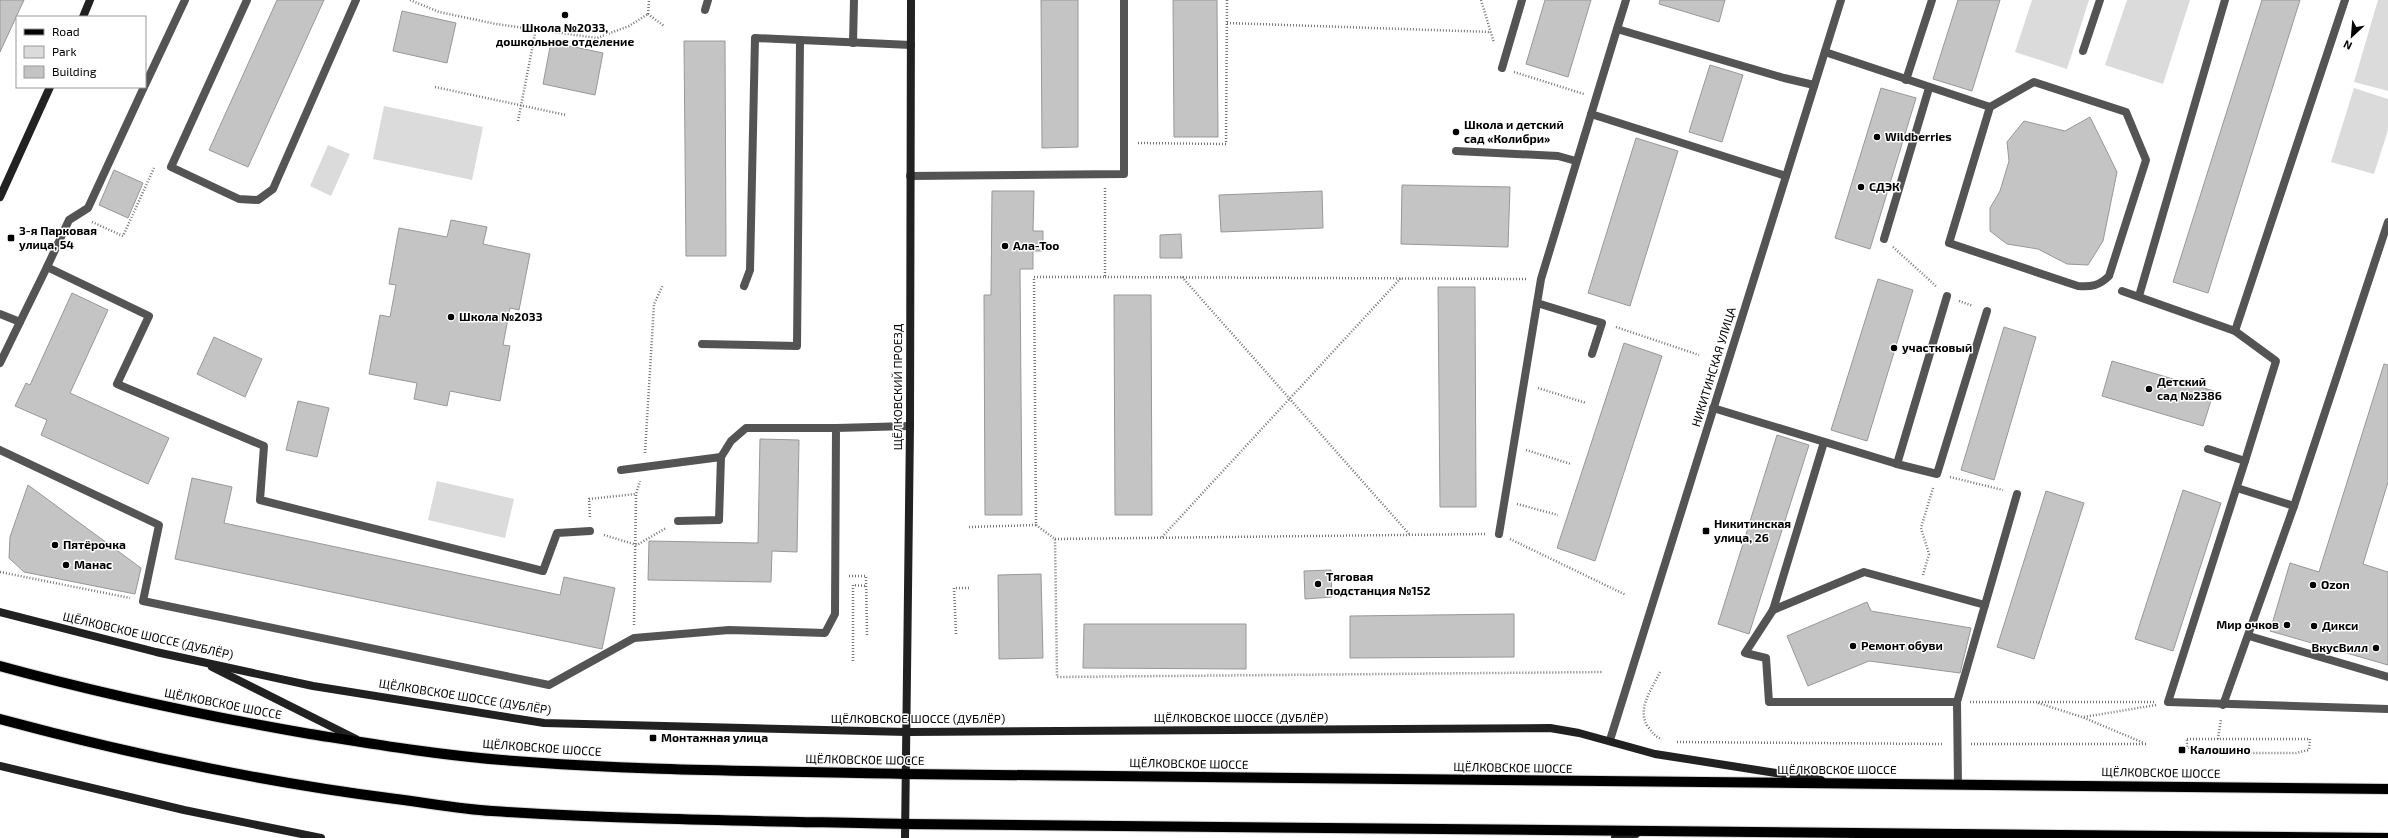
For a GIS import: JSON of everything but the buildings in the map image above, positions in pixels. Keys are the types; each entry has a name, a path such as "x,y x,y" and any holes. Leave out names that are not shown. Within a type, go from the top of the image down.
{"main road":[{"name":"ЩЁЛКОВСКОЕ ШОССЕ","path":"0,666 66,684 219,718 362,742 501,760 663,769 906,774 1841,782 2388,789"},
{"path":"0,720 206,769 352,793 490,811 659,819 905,824 1645,832 1886,832 2388,838"}],"street":[{"path":"82,16 90,0"},
{"path":"146,84 185,0"},
{"path":"247,0 171,167 239,199 258,200 273,189 356,0"},
{"path":"705,10 708,0"},
{"path":"853,43 854,0"},
{"name":"ЩЁЛКОВСКИЙ ПРОЕЗД","path":"906,774 910,426 911,0"},
{"path":"910,176 1124,174 1124,0"},
{"path":"1502,68 1522,0"},
{"path":"1499,534 1541,279 1626,0"},
{"name":"НИКИТИНСКАЯ УЛИЦА","path":"1610,740 1841,0"},
{"path":"1906,80 1932,0"},
{"path":"2084,51 2100,0"},
{"path":"2139,296 2225,0"},
{"path":"2235,331 2344,0"},
{"path":"1617,29 1784,78 1814,85"},
{"path":"744,286 750,270 755,38 910,45"},
{"path":"702,344 797,346 800,41"},
{"path":"1824,52 1990,108 2034,82 2126,112 2146,160 2109,276 2102,283 2091,287 2078,286 1948,243 1990,108"},
{"path":"1,193 50,88"},
{"path":"0,363 69,220 88,208 144,88"},
{"path":"1884,239 1929,88"},
{"path":"1591,114 1786,176"},
{"path":"1456,151 1558,156 1576,161"},
{"path":"2224,705 2294,506 2388,222"},
{"path":"47,267 149,316 117,384 264,446 260,500 543,571 557,533 590,531"},
{"path":"2122,291 2235,331 2276,361 2168,702 2224,705 2388,709"},
{"path":"1897,464 1946,296"},
{"path":"1537,303 1602,322 1592,354"},
{"path":"1713,408 1897,464 1937,474 1987,311"},
{"path":"0,314 20,322"},
{"path":"678,521 719,520 721,457 731,441 746,428 910,426"},
{"path":"0,450 159,525 143,601 549,685 634,638 729,630 825,633 835,614 836,428"},
{"path":"1824,442 1773,610 1746,653 1766,658 1769,702 1958,702"},
{"path":"2208,449 2245,461"},
{"path":"621,470 721,457"},
{"path":"2237,488 2294,506"},
{"path":"1958,784 1958,702 2017,494"},
{"path":"1773,610 1864,572 1920,586 1985,605"},
{"name":"ЩЁЛКОВСКОЕ ШОССЕ (ДУБЛЁР)","path":"0,612 203,662 313,686 544,723 907,732 1550,728 1610,740 1656,754 1841,782"},
{"path":"2249,636 2388,677"},
{"path":"203,662 362,742"},
{"path":"0,766 184,810 321,838"},
{"path":"904,838 906,774"},
{"path":"1615,838 1645,832"}],"path":[{"path":"410,0 439,12 496,24 597,38 629,26 648,14"},
{"path":"648,14 649,0"},
{"path":"1124,143 1226,144 1227,0"},
{"path":"1481,0 1502,68 1596,98"},
{"path":"648,14 664,26"},
{"path":"1227,23 1491,32"},
{"path":"518,121 536,29"},
{"path":"435,87 566,115"},
{"path":"77,215 123,236 154,168"},
{"path":"1105,175 1106,277"},
{"path":"1884,239 1946,296 1987,311"},
{"path":"1036,525 1034,277 1541,279"},
{"path":"1182,277 1410,535"},
{"path":"1161,538 1402,278"},
{"path":"634,638 637,545 636,494 644,468 654,304 662,285"},
{"path":"1602,322 1699,355"},
{"path":"1524,384 1586,403"},
{"path":"1514,446 1571,464"},
{"path":"1920,586 1929,554 1921,528 1937,474 2017,494"},
{"path":"636,494 589,499 590,531 637,545 678,521"},
{"path":"1505,501 1558,515"},
{"path":"969,527 1036,525 1055,539 1499,534 1626,595"},
{"path":"1055,539 1057,677 1603,672"},
{"path":"0,572 143,601"},
{"path":"834,577 866,576 867,635"},
{"path":"853,661 853,585 866,586"},
{"path":"956,634 954,588 971,588"},
{"path":"1660,672 1646,699 1642,713 1645,723 1656,737 1668,742"},
{"path":"1958,702 2168,702"},
{"path":"1676,742 2146,744 2082,717 2035,702"},
{"path":"2082,717 2168,702"},
{"path":"2218,738 2224,705"},
{"path":"2218,738 2310,739 2309,750 2296,753 2200,753 2187,747 2187,739 2218,738"}],"green space":[{"path":"2032,0 2089,0 2067,69 2015,52"},
{"path":"2127,0 2190,0 2163,84 2105,65"},
{"path":"2378,0 2388,0 2388,91 2354,82"},
{"path":"2354,88 2388,99 2388,130 2374,174 2331,162"},
{"path":"384,106 483,127 472,180 373,159"},
{"path":"328,145 350,154 331,196 310,186"},
{"path":"437,481 514,499 505,538 428,520"}],"place":[{"name":"Школа №2033, дошкольное отделение","path":"565,15"},
{"name":"Школа и детский сад «Колибри»","path":"1456,132"},
{"name":"Wildberries","path":"1877,137"},
{"name":"СДЭК","path":"1861,187"},
{"name":"3-я Парковая улица, 54","path":"11,238"},
{"name":"Ала-Тоо","path":"1005,246"},
{"name":"Школа №2033","path":"451,317"},
{"name":"участковый","path":"1894,348"},
{"name":"Детский сад №2386","path":"2149,389"},
{"name":"Никитинская улица, 26","path":"1706,531"},
{"name":"Пятёрочка","path":"55,545"},
{"name":"Манас","path":"66,565"},
{"name":"Тяговая подстанция №152","path":"1318,584"},
{"name":"Ozon","path":"2313,585"},
{"name":"Мир очков","path":"2287,625"},
{"name":"Дикси","path":"2314,626"},
{"name":"Ремонт обуви","path":"1853,646"},
{"name":"ВкусВилл","path":"2376,648"},
{"name":"Монтажная улица","path":"653,738"},
{"name":"Калошино","path":"2182,750"}]}
